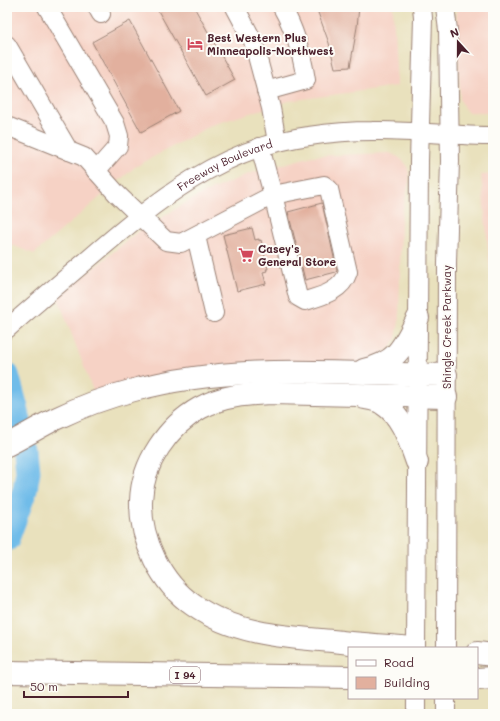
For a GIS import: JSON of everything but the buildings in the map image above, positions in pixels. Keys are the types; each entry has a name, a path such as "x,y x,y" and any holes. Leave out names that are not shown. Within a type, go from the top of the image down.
{"highway":[{"path":"349,373 375,367 391,359 404,345 418,318"},
{"path":"7,445 55,419 81,408 128,392 192,378 221,374 262,372 446,375"},
{"path":"403,647 283,637 255,632 221,621 193,606 171,585 154,558 146,537 142,515 141,501 143,486 153,458 168,435 188,415 228,397 247,394 348,394 446,397"},
{"path":"348,394 374,400 383,404 389,409 396,416 407,435 417,462"},
{"path":"478,653 493,655"},
{"name":"I 94","path":"14,672 348,677"},
{"path":"478,678 493,678"}],"street":[{"path":"47,7 115,124 119,136 118,146 96,171"},
{"path":"235,7 253,42 266,91 277,142"},
{"path":"266,91 306,80 302,56 294,30 282,7"},
{"path":"415,647 417,597 418,318 423,25 422,7"},
{"name":"Shingle Creek Parkway","path":"445,7 448,30 450,134 446,375 446,647"},
{"path":"7,45 69,151"},
{"path":"7,126 84,157 117,194 166,241 181,243 273,195 324,185 329,189 348,272 346,279 328,295 305,301 298,297 273,195 260,148"},
{"name":"Freeway Boulevard","path":"8,328 139,215 175,190 213,167 236,156 277,142 307,136 372,131 493,136"},
{"path":"196,236 214,313"},
{"path":"416,699 416,714"},
{"path":"446,699 446,714"}],"shaded area":[{"path":"7,7 393,7 397,86 289,101 212,125 135,167 34,254 7,243"},
{"path":"456,7 493,7 493,113 467,112 460,100"},
{"path":"390,153 400,158 406,164 409,173 409,182 401,218 399,322 396,339 389,349 365,364 95,396 58,298 136,233 197,196 248,174 312,156"},
{"path":"493,174 493,299 481,175"}],"waterway":[{"path":"7,375 26,451 28,471 25,490 7,539"}],"place":[{"name":"Best Western Plus Minneapolis-Northwest","path":"195,44"},
{"name":"Casey's General Store","path":"246,255"}]}
